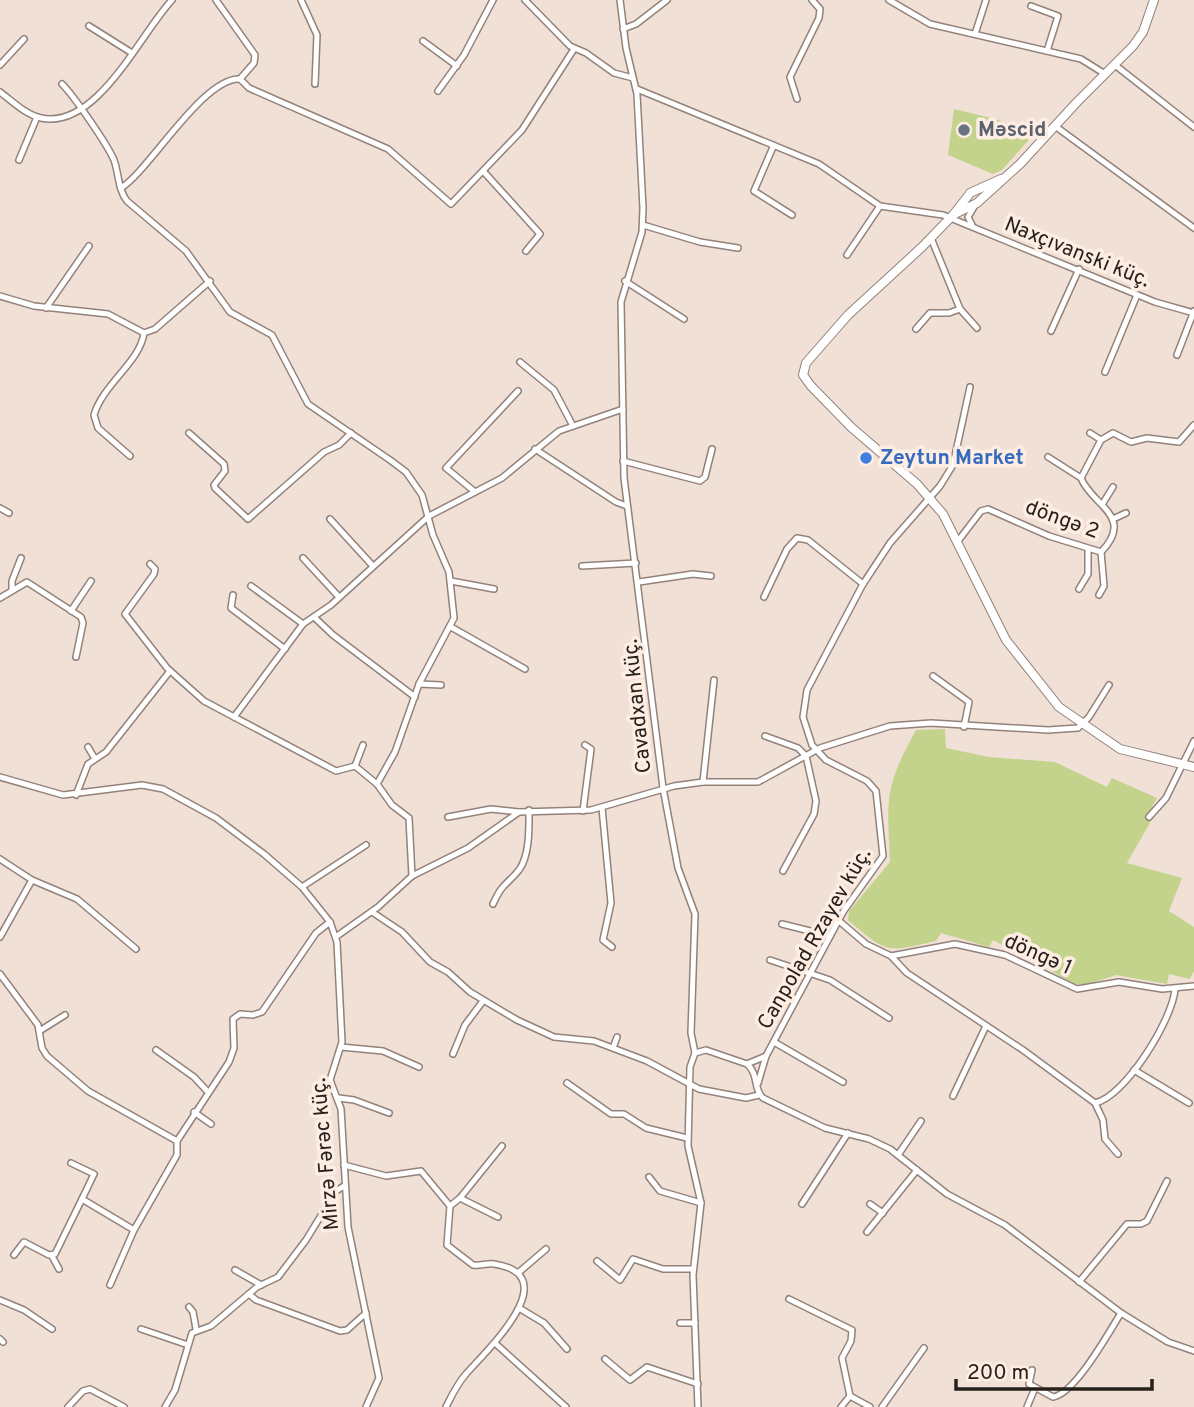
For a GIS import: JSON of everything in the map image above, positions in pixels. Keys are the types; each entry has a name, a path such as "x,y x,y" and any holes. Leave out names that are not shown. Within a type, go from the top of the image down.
{"street":[{"path":"0,92 37,117 58,118 80,110 108,85 172,0"},
{"path":"216,0 255,55 254,63 240,79"},
{"path":"301,0 317,36 315,84"},
{"path":"438,91 457,66 493,0"},
{"path":"524,0 574,49 586,52 614,73 633,78"},
{"name":"Cavadxan küç.","path":"620,0 623,29 637,89 643,225 625,281 620,321 623,461 663,788 678,868 695,914 691,1033 695,1053 687,1138 701,1203 693,1269 698,1407"},
{"path":"623,29 636,24 667,0"},
{"path":"797,99 790,77 819,18 820,9 812,0"},
{"path":"889,0 930,24 1047,51 1091,64 1105,74"},
{"path":"975,34 986,0"},
{"path":"951,216 976,203 1010,174 1115,65 1139,39 1154,0"},
{"path":"1031,6 1058,16 1047,51"},
{"path":"89,26 132,53"},
{"path":"0,65 24,39"},
{"path":"423,41 457,66"},
{"path":"121,188 189,113 231,79 240,79 249,88 388,149 449,204 454,203 528,121 574,49"},
{"path":"1115,65 1194,127"},
{"path":"62,84 74,96 80,110 113,159 127,201 186,251 230,312 272,335 308,404 406,472 422,495 433,535 451,581 455,608 451,627 419,684 396,752 377,784"},
{"path":"637,89 645,90 772,148 829,169 880,205 847,256"},
{"path":"19,160 37,117"},
{"path":"1055,126 1194,228"},
{"path":"772,148 754,191 792,215"},
{"path":"484,172 540,234 526,251"},
{"path":"1010,174 969,194 931,238 848,315 806,363 803,375 839,416 929,497 948,521 981,594 1006,640 1051,698 1083,726 1120,749 1194,767"},
{"path":"969,194 978,196 968,218 977,230"},
{"name":"Naxçıvanski küç.","path":"880,205 951,216 977,230 1079,269 1137,295 1194,312"},
{"path":"643,225 700,242 738,248"},
{"path":"931,238 960,309 977,328"},
{"path":"46,308 89,246"},
{"path":"1051,331 1079,269"},
{"path":"144,333 155,329 209,281"},
{"path":"625,281 684,319"},
{"path":"1105,372 1137,295"},
{"path":"0,296 46,308 113,315 144,333"},
{"path":"916,329 930,313 949,313 960,309"},
{"path":"1177,355 1194,312"},
{"path":"130,456 98,428 94,415 110,385 141,345 144,333"},
{"path":"520,362 554,390 573,426"},
{"path":"816,751 804,727 807,690 863,584 890,543 953,465 970,387"},
{"path":"475,492 446,468 518,391"},
{"path":"234,718 303,624 339,597 429,516 511,472 559,431 623,409"},
{"path":"1081,478 1101,440 1112,433 1131,442 1147,438 1178,442 1194,425"},
{"path":"189,433 224,464 226,471 214,485 215,488 247,519 324,452 339,445 351,433"},
{"path":"1090,433 1101,440"},
{"path":"535,449 616,502 627,506"},
{"path":"623,461 700,481 705,477 712,449"},
{"name":"döngə 2","path":"958,541 981,512 988,509 1088,550 1101,552 1112,532 1113,519 1081,478 1048,457"},
{"path":"1103,503 1113,487"},
{"path":"0,508 9,513"},
{"path":"1113,519 1126,513"},
{"path":"330,519 372,565"},
{"path":"764,597 787,549 797,538 808,540 863,584"},
{"path":"1079,589 1088,574 1088,550"},
{"path":"1099,595 1104,580 1101,552"},
{"path":"12,590 12,581 21,558"},
{"path":"303,558 339,597"},
{"path":"582,566 636,563"},
{"path":"150,564 155,569 154,574 125,614 170,671 204,701 336,771 355,766"},
{"path":"639,582 693,574 711,576"},
{"path":"71,611 91,581"},
{"path":"451,581 494,589"},
{"path":"0,598 27,582 71,611 83,623 76,657"},
{"path":"251,586 303,624"},
{"path":"233,595 231,608 285,649"},
{"path":"314,617 363,660 415,697"},
{"path":"451,627 525,669"},
{"path":"76,795 83,773 94,760 106,752 170,671"},
{"path":"933,676 969,702 964,727"},
{"path":"703,782 714,680"},
{"path":"419,684 441,685"},
{"path":"1083,726 1109,685"},
{"path":"448,817 491,808 519,812 583,811 602,808 663,788 703,782 758,782 816,751 890,726 931,723 1048,730 1083,726"},
{"path":"765,736 798,748 806,756 816,808 783,871"},
{"path":"1149,817 1166,798 1194,740"},
{"path":"355,766 362,745"},
{"path":"583,811 591,749 585,745"},
{"path":"88,747 94,760"},
{"name":"Canpolad Rzayev küç.","path":"747,1064 766,1056 838,920 882,861 884,837 874,787 832,765 816,751"},
{"path":"355,766 377,784 385,798 409,818 412,876"},
{"path":"0,777 56,794 76,795 142,785 163,789 227,825 302,887 330,922 337,936 372,912 412,876 461,852 519,812"},
{"path":"602,808 611,903 603,940 612,947"},
{"path":"493,904 502,885 517,872 523,862 529,810"},
{"path":"302,887 366,845"},
{"path":"0,859 32,880 77,899 136,949"},
{"path":"0,937 32,880"},
{"path":"372,912 402,932 430,962 483,1001 554,1037 594,1041 647,1061 690,1085 715,1094 746,1098 759,1095 816,1124 877,1142 898,1154 947,1194 1005,1225 1121,1313 1168,1342 1194,1351"},
{"path":"838,920 866,944 891,956 907,972 1095,1103 1102,1117 1105,1139 1118,1154"},
{"path":"110,1286 134,1230 177,1155 177,1140 232,1053 233,1019 240,1014 253,1015 262,1012 280,982 320,929 330,922"},
{"path":"782,924 830,936"},
{"name":"Mirzə Fərəc küç.","path":"337,936 341,1047 330,1080 339,1098 348,1227 379,1378 366,1407"},
{"name":"döngə 1","path":"891,956 955,944 1005,955 1077,989 1119,982 1175,989 1194,986"},
{"path":"770,960 811,971 889,1018"},
{"path":"0,974 41,1030 43,1052 88,1091 177,1140"},
{"path":"1095,1103 1106,1099 1134,1070 1159,1034 1175,989"},
{"path":"453,1054 465,1025 483,1001"},
{"path":"41,1030 65,1014"},
{"path":"953,1096 986,1026"},
{"path":"613,1048 617,1037"},
{"path":"774,1042 844,1082"},
{"path":"341,1047 383,1051 419,1067"},
{"path":"156,1050 194,1077 208,1092"},
{"path":"695,1053 706,1050 747,1064 755,1072 759,1095"},
{"path":"757,1084 766,1056"},
{"path":"1134,1070 1189,1103"},
{"path":"566,1083 611,1114 624,1114 646,1128 687,1138"},
{"path":"339,1098 354,1100 389,1113"},
{"path":"194,1112 211,1124"},
{"path":"898,1154 921,1121"},
{"path":"802,1204 848,1133"},
{"path":"446,1407 466,1375 496,1343 519,1308 524,1286 518,1273 495,1264 473,1265 450,1248 445,1237 450,1206 460,1198 502,1146"},
{"path":"52,1256 94,1174 71,1163"},
{"path":"344,1165 386,1176 421,1171 450,1206"},
{"path":"867,1232 918,1170"},
{"path":"649,1177 660,1191 701,1203"},
{"path":"1079,1282 1127,1224 1147,1221 1167,1181"},
{"path":"196,1329 211,1326 249,1294 275,1279 292,1260 336,1191 344,1186"},
{"path":"460,1198 498,1217"},
{"path":"82,1199 134,1230"},
{"path":"870,1204 883,1213"},
{"path":"14,1255 23,1242 52,1256 59,1269"},
{"path":"518,1273 546,1249"},
{"path":"597,1261 620,1280 633,1259 663,1269 693,1269"},
{"path":"235,1270 261,1286"},
{"path":"249,1294 256,1300 340,1331 350,1328 366,1312"},
{"path":"789,1299 852,1329 851,1341 842,1358 850,1396 870,1407"},
{"path":"0,1300 19,1307 52,1329"},
{"path":"165,1407 175,1390 188,1345 196,1329 193,1312 189,1307"},
{"path":"519,1308 538,1318 567,1349"},
{"path":"1032,1370 1028,1382 1035,1388 1053,1397 1062,1394 1087,1365 1121,1313"},
{"path":"680,1323 695,1323"},
{"path":"141,1329 188,1345"},
{"path":"496,1343 566,1407"},
{"path":"882,1407 924,1348"},
{"path":"605,1359 630,1380 647,1367 698,1384"},
{"path":"1027,1407 1035,1388"},
{"path":"68,1407 87,1389 94,1390 124,1407"},
{"path":"841,1407 850,1396"}],"green space":[{"path":"954,109 996,119 1034,134 1002,170 993,174 948,155"},
{"path":"945,729 946,748 989,757 1055,762 1107,787 1112,778 1157,798 1146,817 1151,821 1127,863 1182,878 1169,911 1194,927 1194,971 1190,979 1169,974 1167,984 1116,975 1089,984 1075,984 993,940 989,947 941,933 936,941 906,947 888,947 871,939 848,920 849,911 890,862 890,794 898,766 916,730"}],"place":[{"name":"Məscid","path":"964,130"},
{"name":"Zeytun Market","path":"866,458"}]}
